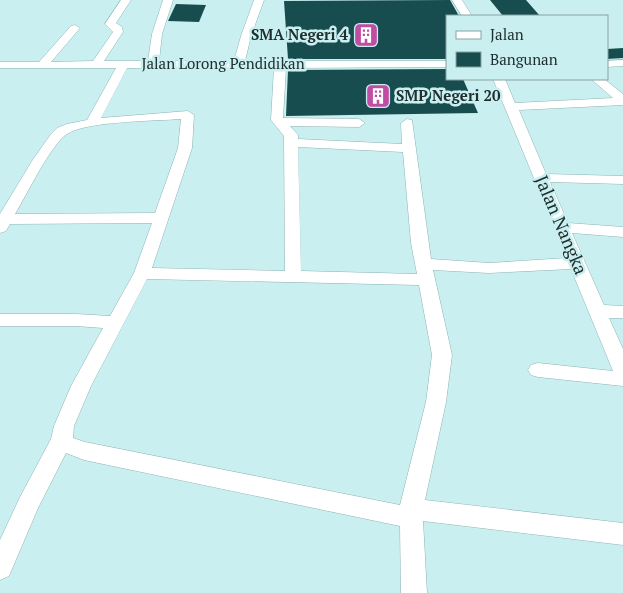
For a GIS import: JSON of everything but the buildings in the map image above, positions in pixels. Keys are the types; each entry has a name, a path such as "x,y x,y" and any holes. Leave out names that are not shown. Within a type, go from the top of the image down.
{"street":[{"path":"96,65 118,32 118,29 110,24 126,0"},
{"path":"153,64 157,34 168,0"},
{"path":"239,64 246,36 259,0"},
{"path":"457,0 466,15"},
{"path":"42,65 75,28"},
{"path":"608,64 623,63"},
{"path":"92,124 124,64"},
{"name":"Jalan Lorong Pendidikan","path":"1,66 446,64"},
{"path":"280,65 278,122 291,135 293,276"},
{"name":"Jalan Nangka","path":"499,80 622,368"},
{"path":"598,80 623,101"},
{"path":"510,107 623,101"},
{"path":"0,568 28,504 62,440 64,426 81,386 142,273 185,148 188,115 92,124 71,127 60,132 2,223"},
{"path":"278,122 359,123"},
{"path":"407,123 419,243 442,355 436,402 425,442 411,514 414,593"},
{"path":"291,143 408,148"},
{"path":"542,178 623,180"},
{"path":"2,223 160,218"},
{"path":"562,227 623,232"},
{"path":"142,273 293,276 426,272 577,263"},
{"path":"598,311 623,312"},
{"path":"0,320 76,320 114,324"},
{"path":"538,370 622,368"},
{"path":"62,440 70,448 84,451 411,514 623,534"}],"place":[{"name":"SMA Negeri 4","path":"366,35"},
{"name":"SMP Negeri 20","path":"378,96"}]}
